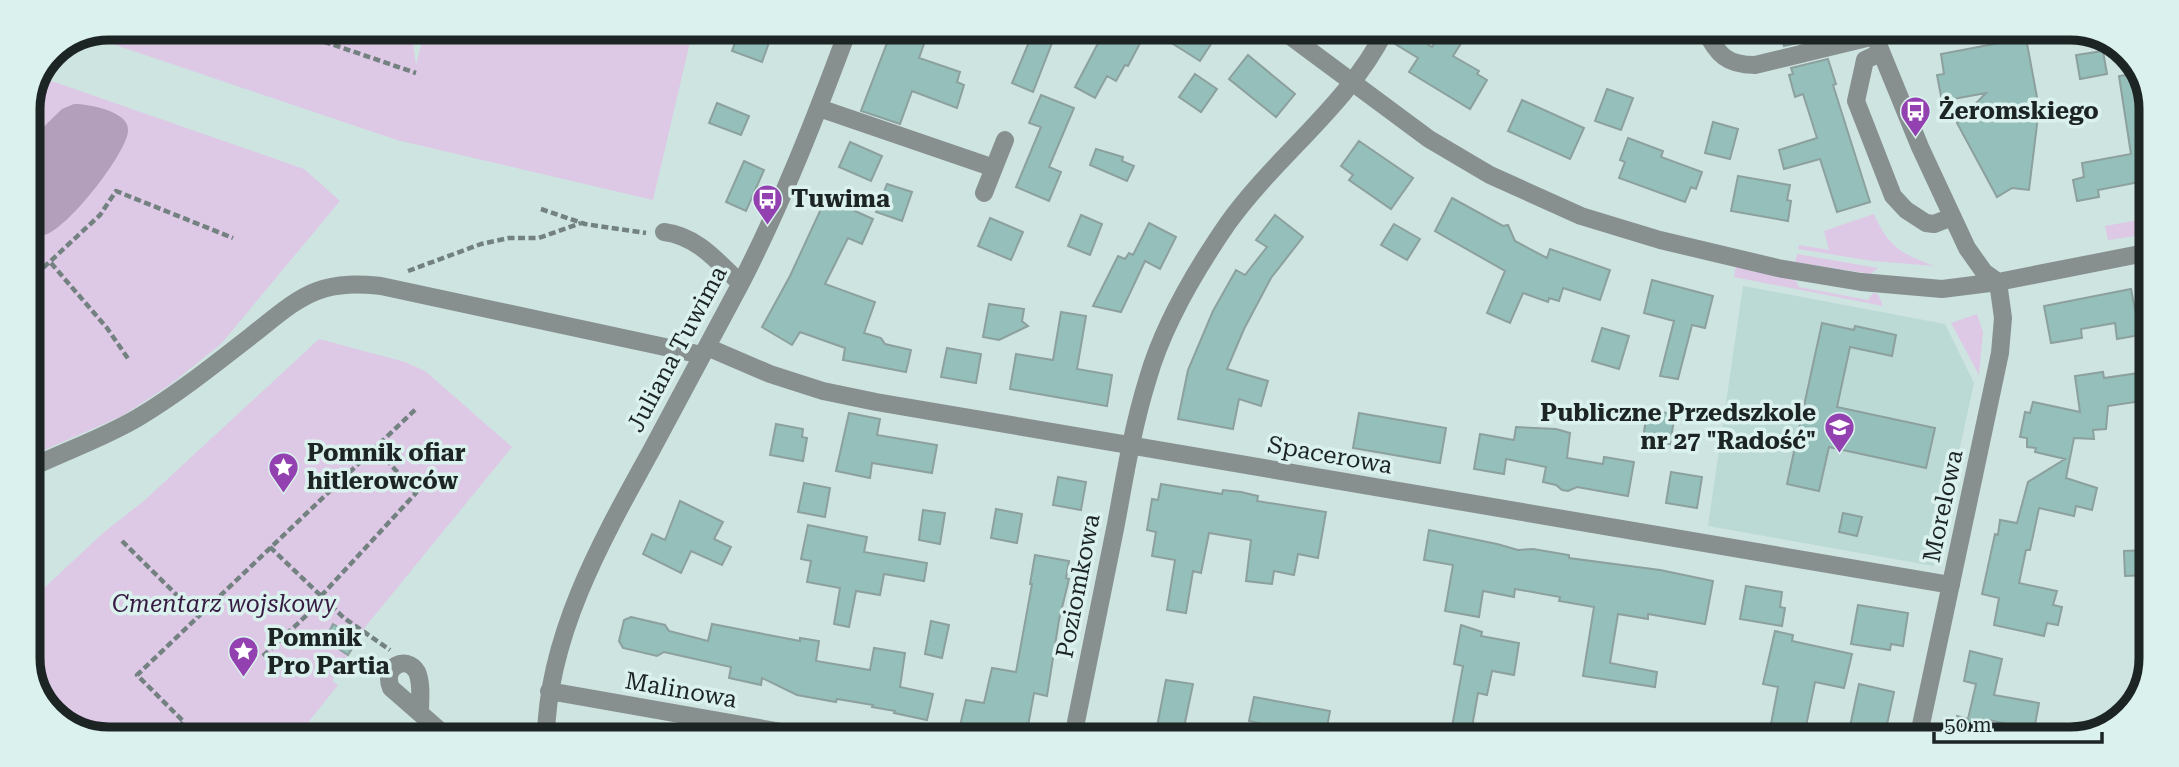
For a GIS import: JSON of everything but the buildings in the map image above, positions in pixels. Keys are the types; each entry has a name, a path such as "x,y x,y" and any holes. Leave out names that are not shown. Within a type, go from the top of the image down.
{"street":[{"name":"Juliana Tuwima","path":"547,727 549,691 563,639 589,572 740,283 783,194 844,40"},
{"path":"1295,40 1429,139 1490,175 1581,216 1660,240 1778,268 1886,285 1952,289 2139,254"},
{"name":"Poziomkowa","path":"1075,727 1131,444 1148,377 1169,325 1228,223 1267,175 1351,83 1372,56 1380,40"},
{"path":"1710,40 1728,61 1740,65 1755,65 1876,40"},
{"path":"1876,40 1973,260 1998,282"},
{"path":"1876,40 1865,60 1856,101 1893,196 1906,210 1926,223 1934,224 1952,217"},
{"path":"819,108 994,168"},
{"path":"984,193 1005,140"},
{"path":"664,232 676,234 698,245 740,283"},
{"name":"Morelowa","path":"1921,727 2000,353 2003,318 1998,282"},
{"name":"Spacerowa","path":"40,464 114,431 138,417 303,298 333,286 348,284 374,286 705,351 823,391 922,411 1131,444 1951,585"},
{"path":"420,712 418,676 415,669 409,665 394,666 388,681 397,695 436,727"},
{"name":"Malinowa","path":"549,691 753,727"}],"path":[{"path":"318,40 416,73"},
{"path":"40,272 100,215 116,191 233,238"},
{"path":"541,209 580,223 638,234 664,232"},
{"path":"374,286 481,244 509,238 539,238 580,223"},
{"path":"40,263 45,268"},
{"path":"51,263 107,328 129,360"},
{"path":"179,727 184,722 137,675 418,408"},
{"path":"263,656 322,597 416,493 375,447"},
{"path":"122,541 198,616"},
{"path":"270,547 352,625 392,652 402,664"}],"shaded area":[{"path":"74,104 107,110 122,118 128,131 118,156 94,190 54,230 40,235 40,130 62,109"},
{"name":"Publiczne Przedszkole nr 27 \"Radość\"","path":"1743,286 1945,324 1974,383 1934,566 1708,526"}],"green space":[{"path":"413,40 416,65 422,40 690,40 653,200 397,140 103,41"},
{"path":"47,79 304,169 340,201 221,344 171,384 122,416 40,452 40,109"},
{"path":"1874,214 1885,235 1897,248 1934,266 1873,261 1798,249 1799,245 1829,250 1824,231"},
{"path":"2139,220 2139,236 2108,240 2105,226"},
{"path":"1797,254 1878,268 1871,274 1795,262"},
{"path":"1736,266 1795,279 1799,287 1868,300 1873,293 1878,294 1883,306 1734,277"},
{"path":"1977,314 1983,332 1979,375 1951,323"},
{"name":"Cmentarz wojskowy","path":"319,339 405,362 425,371 512,447 366,626 332,681 338,685 304,727 109,727 79,720 54,700 45,684 40,663 40,592 103,533 145,500"}],"place":[{"name":"Żeromskiego","path":"1916,138"},
{"name":"Tuwima","path":"768,226"},
{"name":"Publiczne Przedszkole nr 27 \"Radość\"","path":"1839,454"},
{"name":"Pomnik ofiar hitlerowców","path":"284,494"},
{"name":"Pomnik Pro Partia","path":"244,679"}]}
